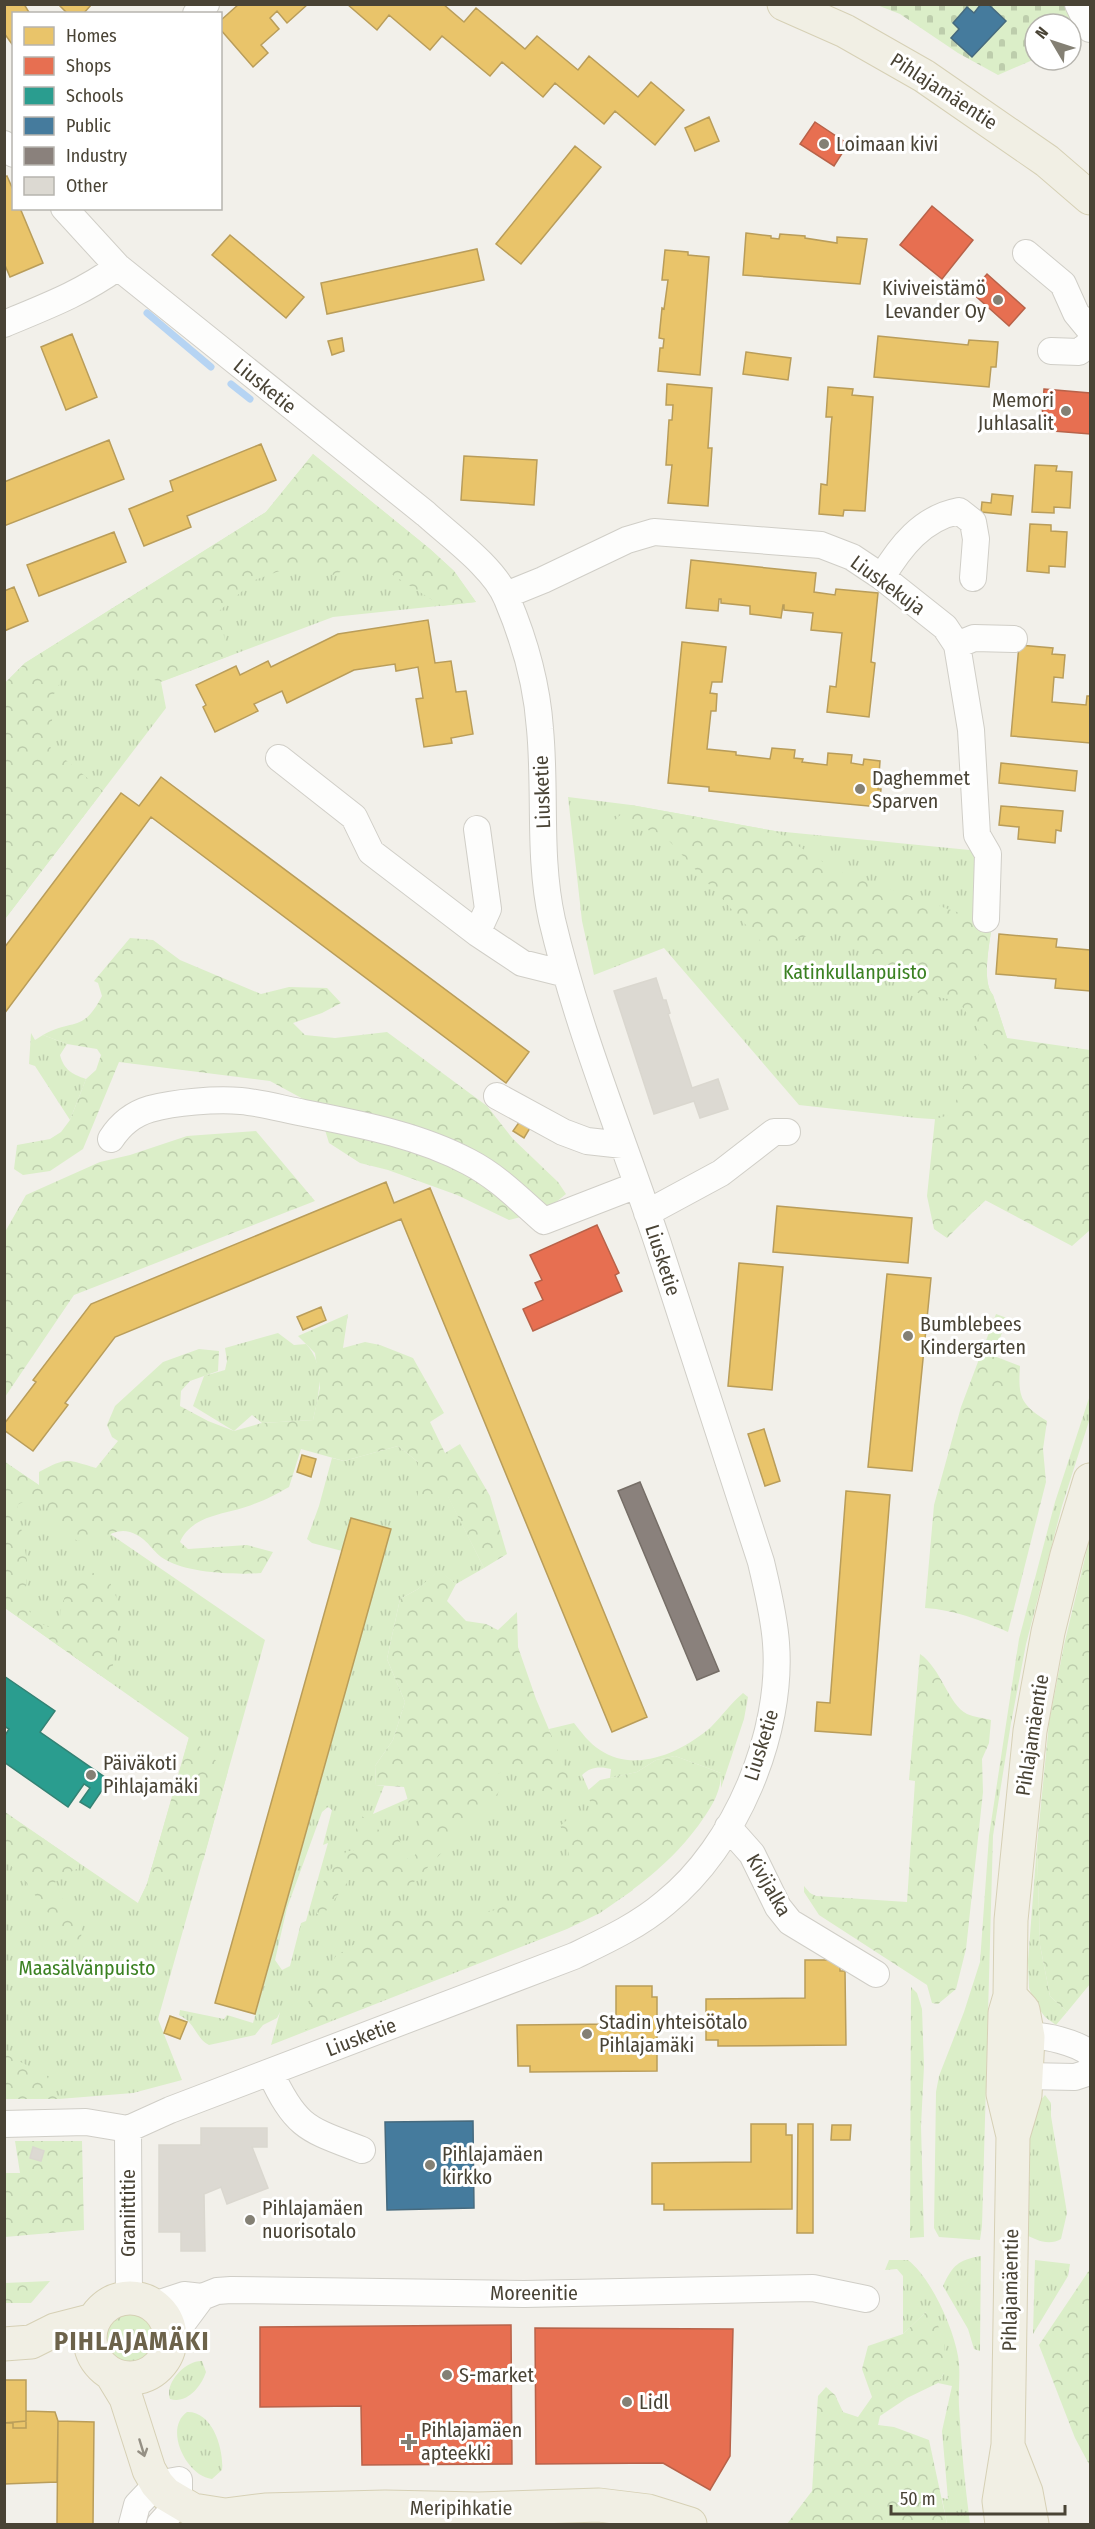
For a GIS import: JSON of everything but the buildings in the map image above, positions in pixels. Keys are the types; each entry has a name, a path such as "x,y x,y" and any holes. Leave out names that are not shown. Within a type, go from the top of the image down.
{"main road":[{"name":"Pihlajamäentie","path":"784,4 845,31 924,76 1047,161 1090,198"},
{"name":"Pihlajamäentie","path":"1013,2136 1025,2095 1026,2076 1005,2013 1010,1996 1011,1920 1030,1731 1048,1632 1067,1555 1090,1480"},
{"name":"Pihlajamäentie","path":"1002,2524 999,2501 1008,2445 1013,2136 1003,2094 1016,2045"},
{"path":"18,2343 46,2349 105,2369 124,2378 139,2378 151,2373 161,2364 168,2351 170,2333 162,2314 141,2301 108,2304 94,2320 90,2331 91,2346 105,2369 126,2398 149,2470 169,2498"},
{"path":"18,2343 94,2320"},
{"path":"151,2373 150,2389 157,2424 172,2469 169,2498"},
{"name":"Pihlajamäentie","path":"1008,2445 1026,2492 1032,2524"},
{"name":"Meripihkatie","path":"169,2498 193,2510 216,2515 240,2515 265,2510 378,2507 477,2509 599,2505 648,2511 690,2524"}],"street":[{"path":"1078,4 1090,29"},
{"name":"Liusketie","path":"66,210 118,267 426,514 474,557 506,595 531,674 540,728 545,865 552,916 566,974 761,1562 772,1611 777,1665 770,1725 742,1803 699,1868 666,1903 619,1934 574,1956 170,2110 128,2129"},
{"path":"1026,253 1063,284 1076,313 1090,330"},
{"path":"4,324 72,296 118,267"},
{"path":"1051,351 1079,352 1090,343"},
{"path":"882,577 897,552 925,525 945,514 958,511 973,522 976,539 973,578"},
{"name":"Liuskekuja","path":"506,595 627,540 654,532 821,545 852,557 882,577 945,627 957,645 971,730 977,801 977,835 988,854 986,919"},
{"path":"957,645 974,638 1014,639"},
{"path":"279,758 354,817 371,852 477,933 522,963 566,974"},
{"path":"477,829 489,909 477,933"},
{"path":"497,1096 563,1132 586,1141 622,1145"},
{"path":"111,1138 128,1119 149,1109 181,1104 239,1101 329,1118 396,1134 439,1148 470,1162 497,1179 544,1221 637,1185"},
{"path":"647,1213 721,1173 774,1132 787,1132"},
{"name":"Kivijalka","path":"728,1827 752,1854 778,1907 790,1922 876,1974"},
{"path":"1016,2045 1062,2041 1086,2049 1090,2054"},
{"path":"270,2072 295,2117 311,2131 362,2150"},
{"path":"1026,2076 1075,2077 1090,2072"},
{"path":"4,2124 86,2122 128,2129"},
{"name":"Graniittitie","path":"128,2129 141,2301"},
{"name":"Moreenitie","path":"141,2301 184,2295 202,2298 217,2291 231,2290 543,2294 813,2288 866,2299"},
{"path":"170,2333 186,2319 202,2298"},
{"path":"132,2524 137,2505 169,2498"}],"green space":[{"path":"877,5 1090,5 1090,35 1083,38 1083,12 1023,12 1023,64 998,75 958,53 900,14"},
{"path":"313,454 430,549 454,571 476,602 333,617 161,682 166,708 5,919 5,683 25,663 266,512"},
{"path":"313,454 430,549 454,571 476,602 442,606 369,560 333,575 293,566 255,580 218,612 229,656 160,682 130,671 96,679 78,675 63,677 54,694 50,747 103,791 5,919 5,683 25,663 266,512"},
{"name":"Katinkullanpuisto","path":"568,797 631,805 775,831 980,851 973,918 992,924 987,981 1007,1038 1050,1233 986,1200 973,1212 977,1122 799,1105 664,948 594,975 582,921"},
{"path":"631,805 775,831 837,871 992,924 987,981 1007,1038 1090,1050 1090,1230 1072,1246 985,1200 947,1238 934,1229 927,1196 935,1119 949,1115 986,1040 958,1001 903,990 834,929 766,947 663,834 614,821"},
{"path":"130,938 153,940 180,960 261,994 289,987 327,988 341,1003 322,1013 293,1023 305,1035 335,1038 387,1032 487,1106 513,1139 558,1182 566,1194 545,1211 509,1220 457,1195 388,1170 360,1163 329,1143 318,1107 270,1081 119,1062 83,1149 50,1171 23,1175 14,1169 17,1145 50,1139 61,1132 70,1120 86,1079 96,1070 101,1055 97,1049 67,1044 43,1035 77,1023 89,1015 102,996 98,983 94,981"},
{"path":"31,1033 35,1040 43,1035 67,1044 60,1055 66,1068 86,1079 70,1120 35,1066 29,1064"},
{"path":"256,1131 315,1201 74,1295 5,1397 5,1232 26,1195 100,1162 130,1155 187,1136"},
{"path":"348,1314 343,1348 365,1342 380,1345 413,1358 444,1413 430,1422 445,1453 460,1444 490,1496 507,1554 484,1568 448,1497 436,1503 418,1496 418,1462 398,1446 344,1461 301,1449 289,1487 244,1508 202,1520 186,1532 180,1542 188,1549 247,1545 273,1552 261,1573 239,1574 187,1568 161,1557 142,1538 130,1532 112,1533 92,1542 76,1540 49,1523 47,1499 40,1493 17,1505 27,1561 25,1605 37,1622 49,1627 60,1620 62,1604 68,1591 77,1580 91,1572 109,1580 120,1606 110,1682 5,1608 5,1462 39,1485 39,1472 61,1462 72,1461 96,1468 118,1441 112,1437 107,1425 115,1406 163,1362 199,1349 219,1351 218,1371 190,1381 181,1391 180,1406 208,1421 234,1431 262,1423 313,1420 320,1388 315,1353 298,1336"},
{"path":"996,1314 1007,1318 994,1356 1020,1366 1023,1399 1031,1410 1047,1421 1043,1449 1046,1482 1008,1632 967,1616 925,1608 934,1505 961,1407"},
{"path":"278,1333 294,1345 306,1344 316,1361 319,1371 319,1391 313,1420 262,1423 252,1415 234,1431 193,1406 204,1376 225,1370 227,1361 225,1348"},
{"path":"1090,1395 1090,1418 1062,1506 1026,1644 993,1836 980,2240 939,2237 934,2228 936,2092 939,2076 964,2012 980,1962 989,1836 1019,1639 1055,1502"},
{"path":"398,1446 418,1462 448,1496 484,1568 456,1584 439,1571 418,1589 400,1599 387,1659 405,1702 393,1740 375,1766 376,1785 384,1786 373,1814 551,1736 549,1729 574,1723 600,1750 614,1757 643,1760 673,1752 686,1745 711,1727 743,1693 748,1697 744,1719 721,1788 721,1773 675,1756 656,1760 637,1772 610,1778 611,1769 603,1768 592,1769 582,1775 633,1890 600,1913 567,1929 271,2045 280,2012 277,2018 263,2025 255,2035 209,2045 201,2039 185,2018 179,2015 180,2010 224,2019 227,2015 253,2023 391,1529 351,1518 342,1551 312,1543 307,1539 332,1458 344,1461","holes":["328,1807 332,1810 323,1845 328,1843 306,1921 301,1923 290,1966 282,1970 275,1960 287,1908 322,1812"]},
{"name":"Maasälvänpuisto","path":"5,1462 265,1640 158,2019 182,2080 133,2093 59,2099 57,2097 5,2097 4,1812 138,1903 147,1884 189,1738 5,1608"},
{"path":"1090,1537 1090,1984 1067,2012 1050,1996 1040,1945 1037,1845 1049,1723 1064,1645"},
{"path":"439,1570 456,1584 447,1601 466,1621 486,1624 498,1630 517,1612 518,1647 536,1699 572,1784 538,1793 531,1787 526,1777 510,1771 499,1773 496,1776 499,1792 413,1883 396,1891 366,1893 363,1879 349,1880 323,1915 317,1914 318,1897 329,1872 347,1851 360,1851 360,1845 354,1834 362,1816 377,1829 399,1839 405,1857 413,1862 419,1840 418,1819 411,1811 404,1787 376,1785 375,1766 393,1740 405,1702 387,1659 400,1599 418,1589"},
{"path":"920,1654 934,1668 960,1709 967,1714 991,1720 989,1743 982,1759 983,1792 966,1949 956,1989 938,2004 932,2003 927,1985 819,1915 804,1892 804,1886 816,1896 907,1902 915,1781 909,1780"},
{"path":"189,1737 228,1771 203,1861 193,1855 182,1854 168,1873 138,1903 147,1884"},
{"path":"675,1756 721,1773 721,1781 711,1807 698,1826 671,1857 642,1883 609,1906 573,1925 305,2030 311,1994 336,1956 394,1919 458,1917 492,1911 528,1897 557,1876 568,1861 570,1842 560,1826 567,1820 596,1817 595,1809 585,1793 600,1780 637,1772 656,1760"},
{"path":"5,1812 79,1863 79,1868 57,1878 53,1888 82,1922 81,1939 71,1941 64,1935 24,1880 5,1859"},
{"path":"1037,1845 1040,1945 1050,1996 1067,2012 1056,2025 1045,2017 1035,2003 1029,1988 1028,1961"},
{"path":"911,1987 917,1993 922,2009 924,2066 921,2126 924,2237 910,2238"},
{"path":"5,2054 46,2075 59,2099 5,2099"},
{"path":"1045,2095 1051,2103 1051,2116 1067,2213 1061,2239 1052,2242 1038,2240 1025,2234 1022,2180 1024,2143 1028,2126 1035,2109"},
{"path":"15,2141 82,2141 84,2230 5,2237 4,2173 20,2173"},
{"path":"981,2256 980,2351 974,2349 968,2329 943,2286 957,2265 967,2259"},
{"path":"889,2260 908,2260 917,2268 940,2304 955,2344 959,2362 961,2436 970,2524 947,2524 942,2498 948,2499 942,2431 952,2386 938,2383 944,2373 926,2312 903,2334 903,2276 897,2269 885,2270"},
{"path":"1035,2260 1070,2264 1068,2276 1033,2334"},
{"path":"1090,2269 1090,2466 1075,2438 1039,2345"},
{"path":"50,2281 31,2303 5,2303 5,2283"},
{"path":"926,2312 936,2319 944,2344 944,2373 938,2383 907,2398 880,2416 878,2425 894,2427 929,2440 947,2524 787,2524 812,2491 818,2396 826,2387 835,2395 843,2412 858,2417 872,2397 862,2369 868,2346 903,2334"},
{"path":"124,2313 134,2313 147,2320 154,2333 154,2343 147,2356 134,2363 124,2363 115,2359 108,2352 104,2343 104,2333 108,2324 115,2317"},
{"path":"202,2361 206,2372 197,2388 188,2397 170,2399 170,2386 183,2368"},
{"path":"187,2412 196,2413 204,2418 219,2443 222,2470 212,2479 194,2470 181,2451 177,2429 180,2420"}],"waterway":[{"path":"147,313 211,367"},
{"path":"231,384 250,399"}],"place":[{"name":"Loimaan kivi","path":"824,144"},
{"name":"Kiviveistämö Levander Oy","path":"998,300"},
{"name":"Memori Juhlasalit","path":"1066,411"},
{"name":"Daghemmet Sparven","path":"860,789"},
{"name":"Bumblebees Kindergarten","path":"908,1336"},
{"name":"Päiväkoti Pihlajamäki","path":"91,1775"},
{"name":"Stadin yhteisötalo Pihlajamäki","path":"587,2034"},
{"name":"Pihlajamäen kirkko","path":"430,2165"},
{"name":"Pihlajamäen nuorisotalo","path":"250,2220"},
{"name":"S-market","path":"447,2375"},
{"name":"Lidl","path":"627,2402"},
{"name":"Pihlajamäen apteekki","path":"409,2442"}],"district":[{"name":"PIHLAJAMÄKI","path":"132,2341"}]}
